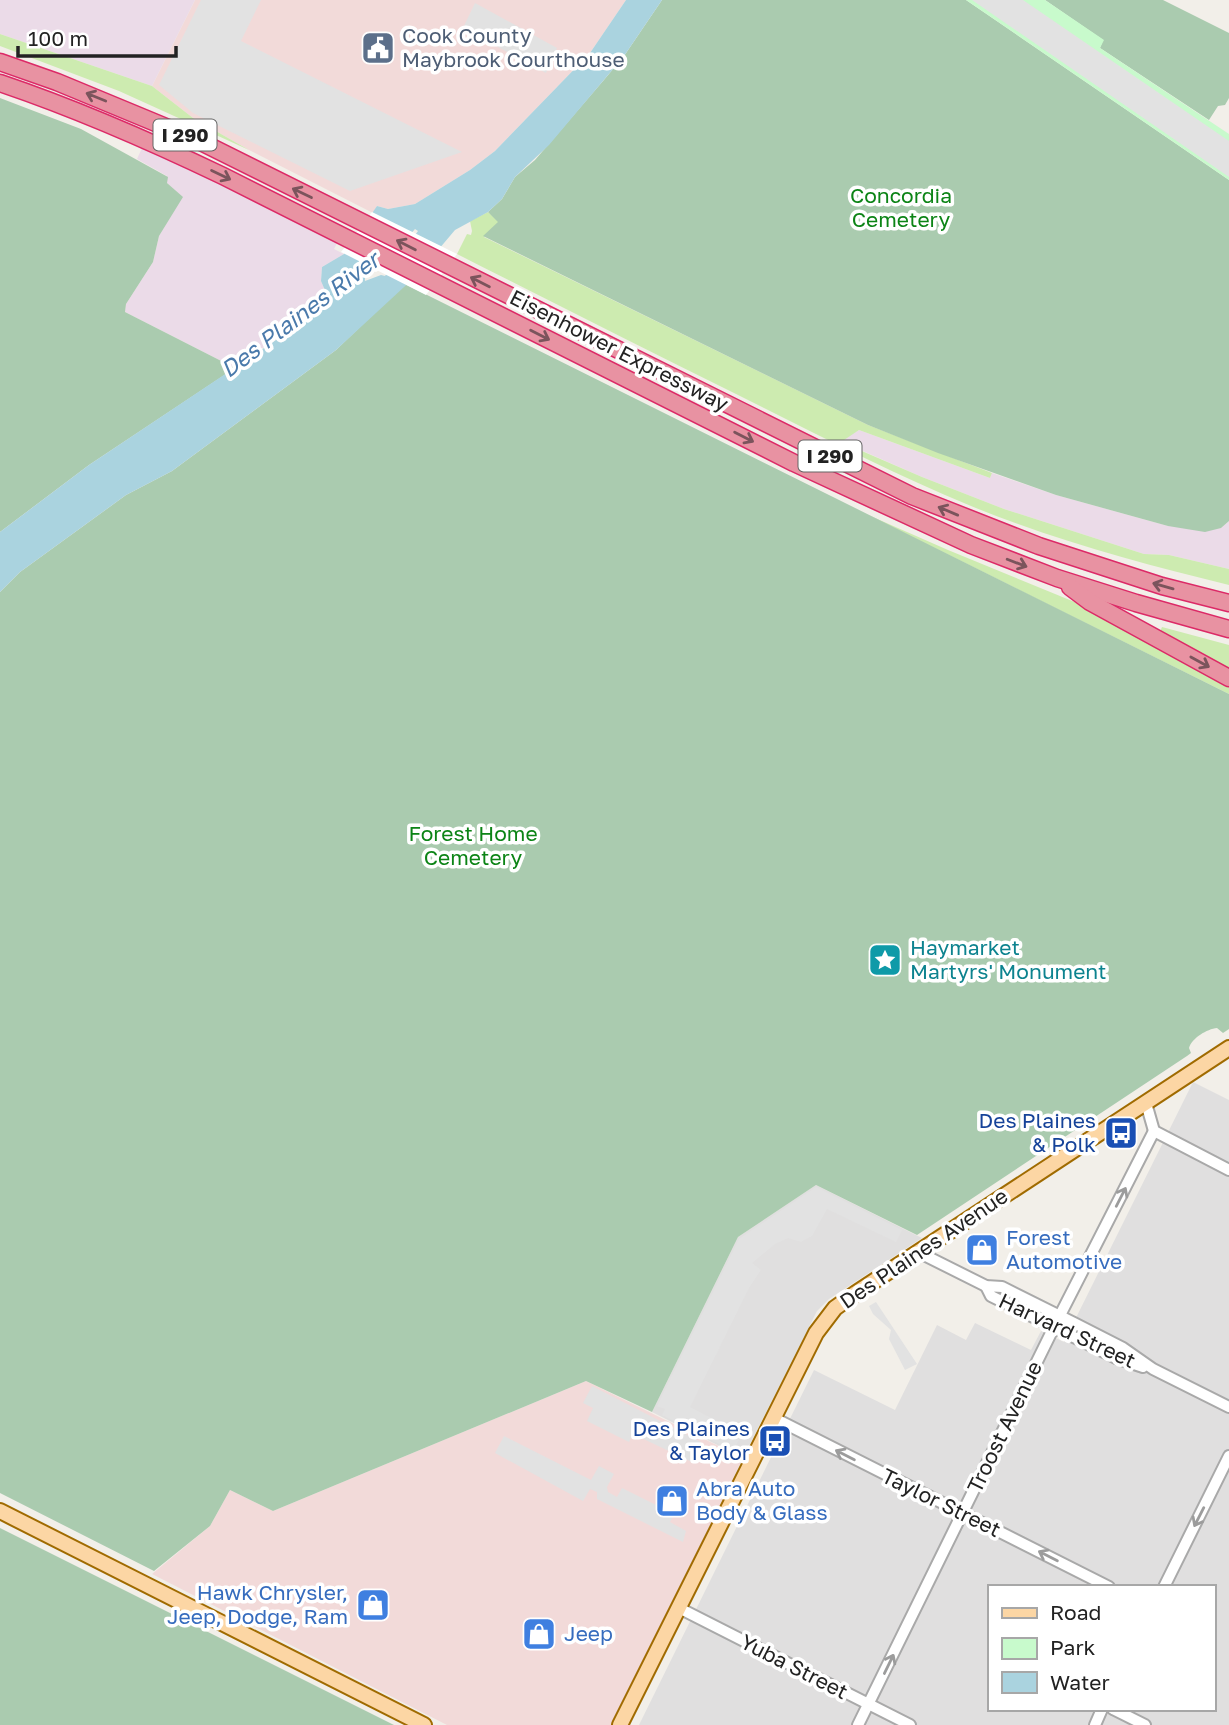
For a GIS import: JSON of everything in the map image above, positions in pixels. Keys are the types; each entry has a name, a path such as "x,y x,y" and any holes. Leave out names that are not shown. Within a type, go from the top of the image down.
{"highway":[{"name":"Eisenhower Expressway","path":"0,62 57,82 197,140 912,496 1039,546 1150,582 1229,603"},
{"name":"Eisenhower Expressway","path":"0,83 151,142 890,509 971,545 1057,578 1229,629"},
{"path":"1057,578 1090,602 1229,678"}],"main road":[{"name":"Des Plaines Avenue","path":"620,1725 824,1320 835,1308 918,1252 1229,1048"},
{"path":"0,1511 424,1725"}],"street":[{"path":"1146,1103 1154,1131 1229,1170"},
{"name":"Troost Avenue","path":"858,1725 1154,1131"},
{"name":"Harvard Street","path":"918,1252 986,1286 1002,1287 1123,1348 1153,1369 1229,1407"},
{"name":"Harvard Street","path":"986,1286 991,1296 1116,1359 1153,1369"},
{"name":"Taylor Street","path":"774,1419 1105,1585"},
{"path":"1165,1585 1229,1456"},
{"name":"Yuba Street","path":"679,1608 910,1725"},
{"path":"1117,1711 1145,1725"}],"shaded area":[{"path":"0,0 195,0 152,86 0,34"},
{"path":"195,0 626,0 590,53 495,151 415,204 388,209 377,206 373,213 249,150 193,118 152,86"},
{"path":"201,0 261,0 241,41 462,152 350,191 193,113 159,85"},
{"path":"972,0 1023,0 1229,141 1229,177"},
{"path":"475,3 557,48 546,73 463,28"},
{"path":"142,148 330,239 337,243 334,249 344,254 322,267 321,281 327,295 306,320 296,324 235,368 125,312 126,304 153,262 159,236 182,197 167,183 167,176 137,159"},
{"path":"859,430 990,478 992,473 1056,495 1168,526 1221,528 1229,521 1229,569 1169,555 1144,554 1004,509 840,441"},
{"path":"1193,1082 1229,1100 1229,1725 639,1725 814,1370 895,1410 937,1325 966,1340 975,1323 1031,1350 1041,1331 1064,1342"},
{"path":"816,1185 922,1238 829,1299 817,1311 743,1458 652,1412 738,1237"},
{"path":"816,1187 902,1230 896,1242 827,1209 812,1236 801,1242 788,1238 775,1244 752,1263 761,1270 749,1288 690,1407 742,1434 733,1451 662,1415 665,1409 657,1406 739,1239"},
{"path":"876,1302 917,1364 905,1370 889,1339 891,1330 873,1314 869,1306"},
{"path":"586,1381 743,1458 612,1725 447,1725 152,1574 210,1526 230,1490 273,1511"},
{"path":"592,1386 701,1442 692,1462 633,1434 629,1442 587,1421 593,1408 583,1403"},
{"path":"504,1436 591,1480 599,1466 614,1474 607,1487 608,1492 617,1497 622,1488 674,1514 670,1522 686,1531 683,1542 597,1499 597,1492 590,1489 583,1501 495,1453"}],"green space":[{"name":"Concordia Cemetery","path":"662,0 966,0 1229,180 1229,521 1221,528 1205,532 1168,526 1056,495 938,453 868,425 483,236 498,222 488,212 502,199 515,177 535,160 624,56"},
{"path":"966,0 1045,0 1104,40 1100,48 1229,134 1229,180"},
{"path":"1045,0 1163,0 1229,33 1229,98 1225,105 1218,106 1209,120 1100,48 1103,40"},
{"path":"0,34 152,86 193,118 249,150 119,91 0,46"},
{"path":"0,98 81,129 168,177 167,183 183,197 159,236 153,262 126,304 125,312 235,368 89,465 0,532"},
{"path":"488,212 499,222 484,237 868,425 992,473 990,478 859,430 841,442 1004,509 1144,554 1169,555 1229,569 1229,585 1066,540 941,493 824,438 457,254 467,234 471,235 470,221"},
{"name":"Forest Home Cemetery","path":"405,284 1229,694 1229,1029 1223,1033 1217,1028 1200,1035 1191,1044 1191,1053 1187,1056 917,1235 816,1185 738,1237 652,1412 586,1381 273,1511 230,1490 210,1526 154,1571 0,1493 0,592 20,572 126,495 172,471 336,350"},
{"path":"866,514 1082,605 1229,683 1229,694"},
{"path":"1162,627 1229,645 1229,672 1159,634"},
{"path":"0,1528 394,1725 0,1725"}],"water":[{"path":"626,0 662,0 624,56 549,145 515,177 502,199 488,212 455,230 417,275 336,350 172,471 126,495 20,572 0,592 0,532 89,465 306,320 327,295 321,281 322,267 344,254 377,206 388,209 415,204 470,170 495,151 590,53","holes":["415,229 418,231 385,276 365,281 366,272 377,258"]}],"pier":[{"path":"372,212 457,254 426,295 341,252"}],"place":[{"name":"Cook County Maybrook Courthouse","path":"378,48"},
{"name":"Haymarket Martyrs' Monument","path":"885,960"},
{"name":"Des Plaines & Polk","path":"1121,1133"},
{"name":"Forest Automotive","path":"982,1250"},
{"name":"Des Plaines & Taylor","path":"775,1441"},
{"name":"Abra Auto Body & Glass","path":"672,1501"},
{"name":"Hawk Chrysler, Jeep, Dodge, Ram","path":"373,1605"},
{"name":"Jeep","path":"539,1634"}],"water label":[{"name":"Des Plaines River","path":"300,315"}]}
